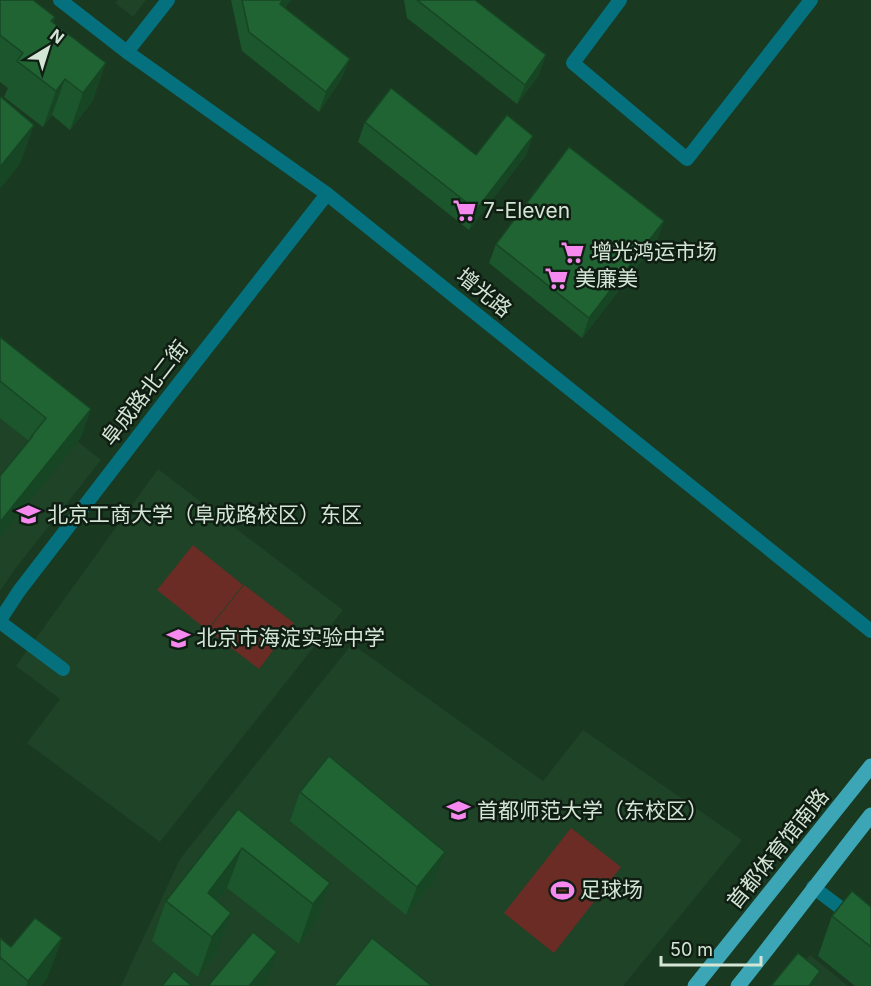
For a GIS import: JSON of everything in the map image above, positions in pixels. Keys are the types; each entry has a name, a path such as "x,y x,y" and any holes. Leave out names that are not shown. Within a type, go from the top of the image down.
{"main road":[{"name":"首都体育馆南路","path":"695,986 871,766"},
{"path":"738,986 871,815"}],"street":[{"name":"增光路","path":"60,0 127,52 327,194 871,631"},
{"path":"127,52 168,0"},
{"path":"620,0 573,63 687,159 811,0"},
{"name":"阜成路北二街","path":"0,621 19,591 327,194"},
{"path":"0,621 63,669"},
{"path":"813,888 871,931"}],"shaded area":[{"path":"118,0 146,0 133,17 115,3"},
{"name":"北京工商大学（阜成路校区）东区","path":"0,380 101,460 0,591"},
{"name":"北京市海淀实验中学","path":"158,469 343,610 160,842 27,743 60,699 16,666"},
{"path":"193,545 243,585 207,630 157,590"},
{"path":"244,585 294,623 259,669 208,630"},
{"name":"首都师范大学（东校区）","path":"352,644 543,781 583,730 742,840 623,986 121,986 180,859"},
{"name":"足球场","path":"571,828 621,867 554,953 504,913"},
{"path":"810,955 848,986 785,986"}],"building":[{"path":"0,0 33,0 55,17 51,21 106,63 83,93 65,79 56,91 17,61 23,53 0,35"},
{"path":"242,0 283,0 280,4 350,59 326,92 249,32"},
{"path":"417,0 475,0 546,55 525,85"},
{"path":"391,88 476,155 507,115 533,136 476,210 365,122"},
{"path":"0,98 34,125 0,167"},
{"name":"增光鸿运市场","path":"569,147 664,221 589,318 496,244"},
{"path":"0,337 91,409 0,522 0,476 46,418 0,381"},
{"path":"329,756 445,852 417,887 300,792"},
{"path":"238,809 330,883 313,904 242,848 208,893 231,913 212,937 166,901"},
{"path":"852,891 871,907 871,947 832,916"},
{"path":"35,918 62,938 28,981 1,958 0,960 0,938 11,947"},
{"path":"253,932 277,952 249,986 208,986"},
{"path":"372,938 432,986 334,986"},
{"path":"798,953 820,971 809,986 771,986"},
{"path":"174,971 192,986 162,986"}],"place":[{"name":"7-Eleven","path":"465,211"},
{"name":"增光鸿运市场","path":"573,252"},
{"name":"美廉美","path":"557,279"},
{"name":"北京工商大学（阜成路校区）东区","path":"29,515"},
{"name":"北京市海淀实验中学","path":"178,638"},
{"name":"首都师范大学（东校区）","path":"459,811"},
{"name":"足球场","path":"562,890"}]}
